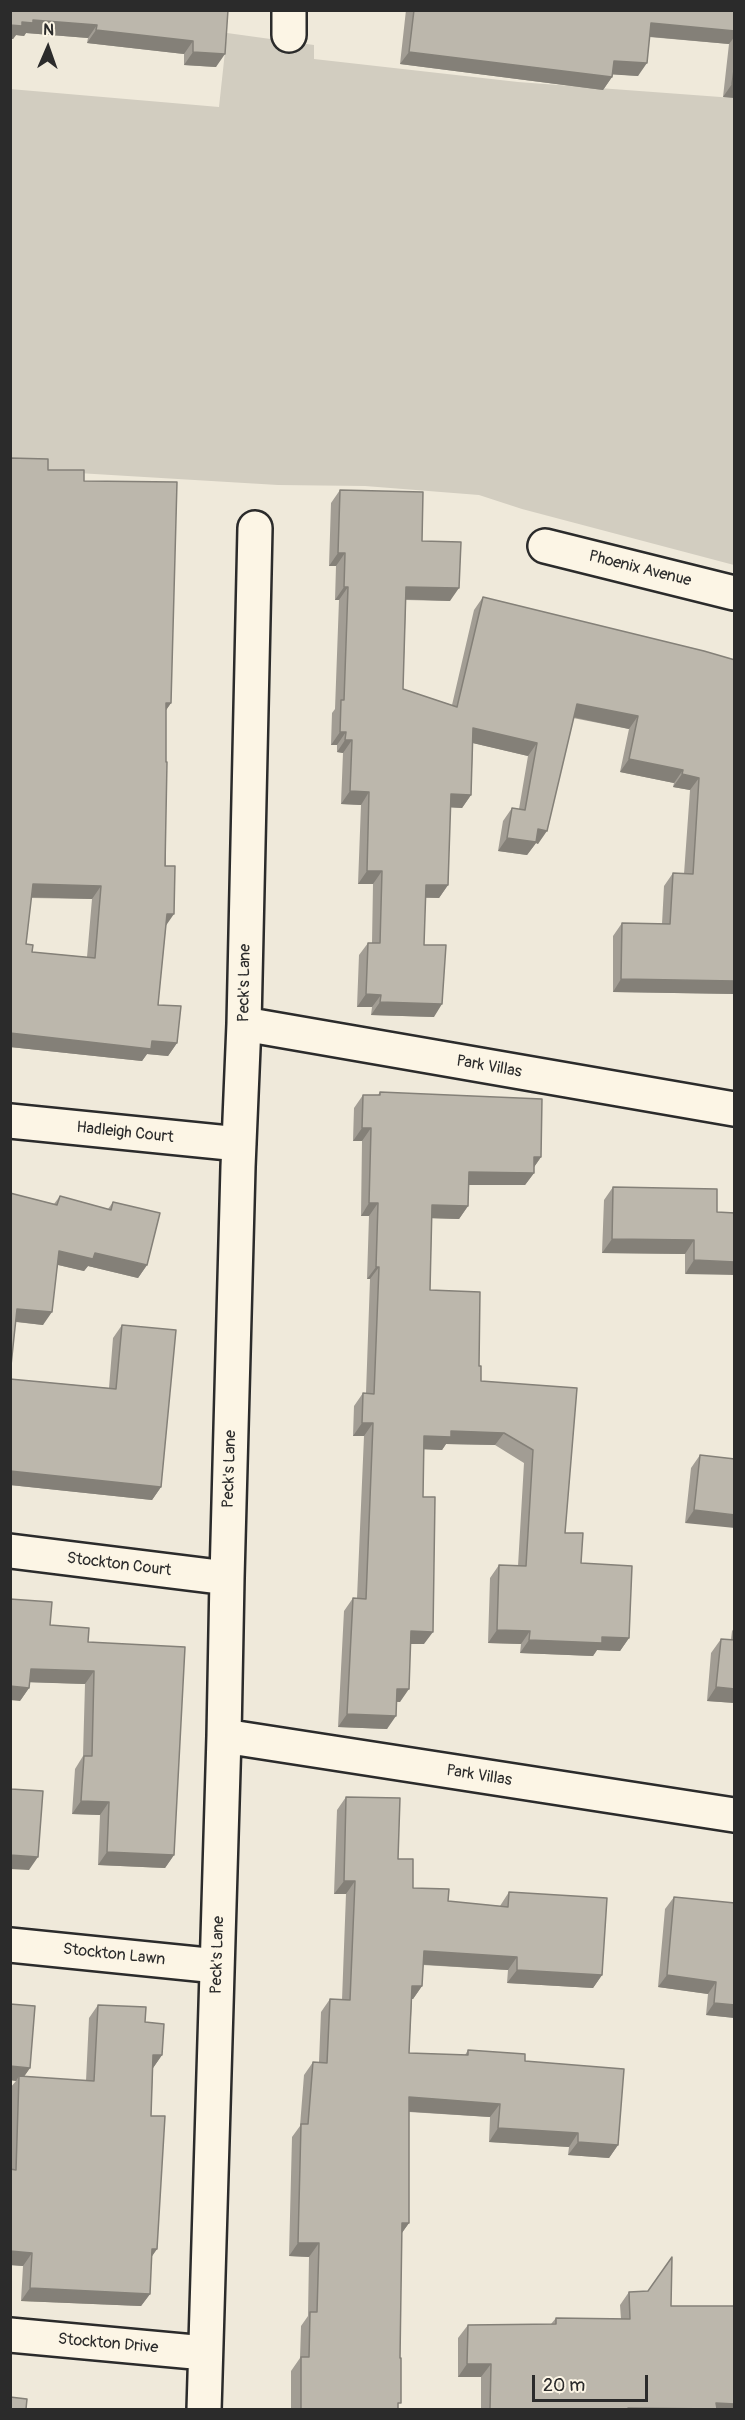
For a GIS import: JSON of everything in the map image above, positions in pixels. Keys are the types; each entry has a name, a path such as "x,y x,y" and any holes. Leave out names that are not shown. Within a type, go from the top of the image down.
{"street":[{"name":"Peck's Lane","path":"204,2409 225,1736 226,1578 244,1024 255,528"},
{"name":"Phoenix Avenue","path":"545,546 735,593"},
{"name":"Park Villas","path":"244,1024 735,1109"},
{"name":"Hadleigh Court","path":"10,1121 239,1144"},
{"name":"Stockton Court","path":"10,1551 226,1578"},
{"name":"Park Villas","path":"225,1736 735,1815"},
{"name":"Stockton Lawn","path":"10,1945 217,1966"},
{"name":"Stockton Drive","path":"10,2335 205,2353"}],"shaded area":[{"path":"227,33 314,45 314,59 518,82 734,98 734,565 522,509 479,495 365,486 278,485 11,469 10,89 219,107"}],"building":[{"path":"10,10 228,10 225,54 193,52 193,41 96,30 97,25 33,20 33,23 22,22 22,26 10,25"},
{"path":"414,10 735,10 735,31 651,23 647,63 614,61 612,77 409,52"},
{"path":"735,63 735,84 732,84"},
{"path":"10,458 48,459 48,470 84,470 84,481 177,482 171,703 166,703 165,866 175,866 174,914 167,914 158,1005 181,1006 177,1043 152,1041 151,1049 10,1033","holes":["33,884 101,886 95,958 32,952 33,945 26,944"]},
{"path":"340,490 423,492 422,541 461,542 459,588 406,587 403,689 457,707 483,597 735,660 735,981 621,979 622,923 670,924 673,873 693,874 699,778 682,774 683,770 629,759 638,716 577,704 547,831 538,829 536,842 507,838 512,808 525,810 537,743 473,728 471,795 451,794 448,885 426,885 424,945 446,945 442,1004 380,1002 381,995 366,994 368,943 380,943 382,871 367,871 369,792 350,791 352,740 345,740 346,732 340,732 341,700 344,700 348,587 344,587 345,553 338,553"},
{"path":"380,1092 542,1099 541,1157 534,1157 534,1173 469,1172 468,1206 432,1205 430,1290 480,1292 479,1366 481,1366 481,1381 577,1388 565,1533 583,1533 581,1563 632,1566 629,1638 602,1637 602,1643 529,1640 530,1631 497,1630 499,1565 526,1566 533,1450 504,1433 451,1431 451,1437 424,1436 423,1497 435,1497 433,1632 411,1631 409,1689 397,1689 396,1716 347,1714 353,1598 366,1599 373,1423 362,1423 363,1393 374,1394 379,1267 376,1267 378,1203 369,1203 371,1128 362,1128 363,1095 380,1095"},
{"path":"613,1187 717,1189 717,1212 735,1213 735,1262 694,1260 694,1240 612,1239"},
{"path":"10,1193 57,1205 60,1196 111,1210 113,1202 160,1213 147,1265 95,1253 93,1259 59,1251 52,1312 17,1309 10,1375"},
{"path":"122,1325 176,1330 161,1487 10,1471 10,1379 116,1389"},
{"path":"700,1455 735,1459 735,1515 694,1510"},
{"path":"10,1599 52,1602 50,1625 89,1628 88,1642 185,1647 174,1855 107,1852 109,1802 81,1801 84,1756 92,1756 94,1671 31,1669 29,1688 10,1686"},
{"path":"721,1639 735,1640 735,1689 716,1687"},
{"path":"10,1746 11,1789 43,1791 38,1857 10,1855"},
{"path":"346,1797 400,1798 398,1859 413,1859 413,1888 449,1889 448,1901 508,1907 509,1892 607,1898 602,1975 517,1970 517,1957 424,1951 422,1986 412,1986 409,2053 468,2055 468,2050 525,2054 525,2061 624,2069 618,2145 578,2142 578,2133 498,2128 500,2104 409,2097 409,2223 402,2223 401,2403 398,2403 398,2409 301,2409 301,2357 309,2357 310,2312 317,2312 319,2243 298,2243 301,2124 308,2124 313,2062 327,2063 330,1999 350,2000 355,1881 344,1881"},
{"path":"674,1897 735,1903 735,2005 714,2003 716,1982 667,1975"},
{"path":"10,2004 35,2006 30,2068 10,2066"},
{"path":"98,2005 146,2007 145,2022 164,2024 162,2055 153,2055 151,2116 165,2116 157,2249 152,2249 150,2294 30,2288 32,2253 10,2251 10,2169 16,2170 19,2076 94,2081"},
{"path":"672,2257 671,2306 735,2306 735,2404 716,2403 717,2409 490,2409 491,2364 467,2364 468,2325 556,2324 556,2318 630,2319 629,2292 648,2291"},
{"path":"10,2397 27,2399 26,2409 10,2409"}]}
